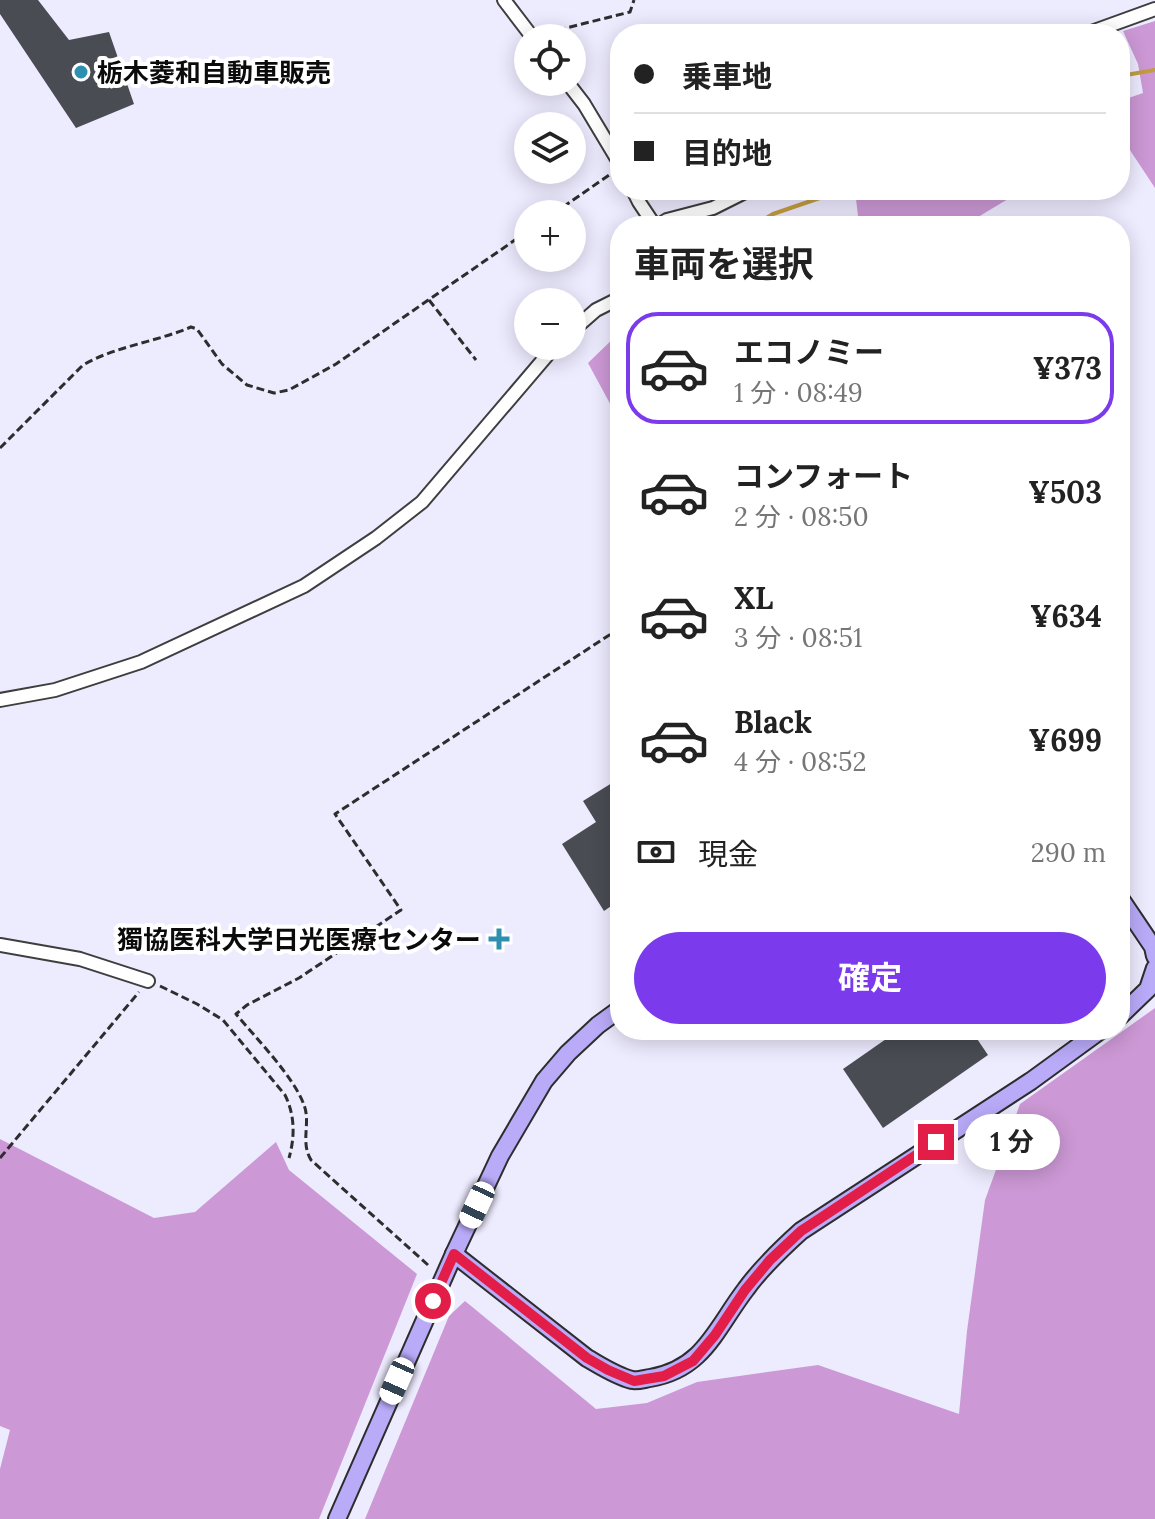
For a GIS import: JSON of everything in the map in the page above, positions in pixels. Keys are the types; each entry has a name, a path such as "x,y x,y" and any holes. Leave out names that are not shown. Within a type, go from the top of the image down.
{"street":[{"path":"504,0 523,24"},
{"path":"1114,24 1155,9"},
{"path":"578,96 610,149"},
{"path":"682,216 729,200"},
{"path":"586,319 610,303"},
{"path":"0,700 55,690 141,662 304,586 376,538 422,502 543,360"},
{"path":"1130,913 1153,947 1155,956"},
{"path":"0,945 80,959 148,981"},
{"path":"1130,1006 1148,989 1155,968"},
{"path":"337,1519 500,1156 544,1081 578,1044 610,1016"},
{"path":"454,1254 587,1358 634,1381 664,1376 693,1361 745,1290 770,1260 801,1231 1031,1081 1087,1040"}],"path":[{"path":"583,24 630,12 634,0"},
{"path":"573,200 610,173"},
{"path":"0,448 83,365 97,356 191,327 197,329 222,364 247,385 274,393 289,390 336,364 514,241"},
{"path":"429,300 476,360"},
{"path":"428,1265 311,1160 304,1141 304,1103 289,1079 236,1014 299,978 401,910 335,814 610,635"},
{"path":"0,1158 148,981 223,1020 285,1095 291,1108 294,1136 289,1158"}],"shaded area":[{"path":"1155,21 1155,188 1130,150 1130,98 1143,93 1138,64 1130,46 1130,29"},
{"path":"856,200 1006,200 980,216 858,216"},
{"path":"610,342 610,404 588,363"},
{"path":"1155,1008 1155,1519 365,1519 449,1316 465,1301 596,1409 647,1403 697,1382 818,1365 959,1414 985,1200 1020,1104 1110,1040 1130,1040 1130,1026"},
{"path":"0,1139 154,1218 195,1212 276,1142 289,1170 417,1274 319,1519 0,1519 0,1469 10,1430 0,1426"}],"building":[{"name":"栃木菱和自動車販売","path":"0,0 38,0 69,40 109,32 134,104 76,128 0,14"},
{"path":"610,784 610,907 604,911 562,844 596,822 583,801"},
{"path":"885,1040 978,1040 988,1055 883,1128 843,1069"}],"waterway":[{"path":"1130,74 1155,70"},
{"path":"770,216 814,200"}],"place":[{"name":"栃木菱和自動車販売","path":"81,72"},
{"name":"獨協医科大学日光医療センター","path":"499,939"}],"route":[{"path":"433,1301 454,1254 587,1358 634,1381 664,1376 693,1361 745,1290 770,1260 801,1231 936,1142"}]}
